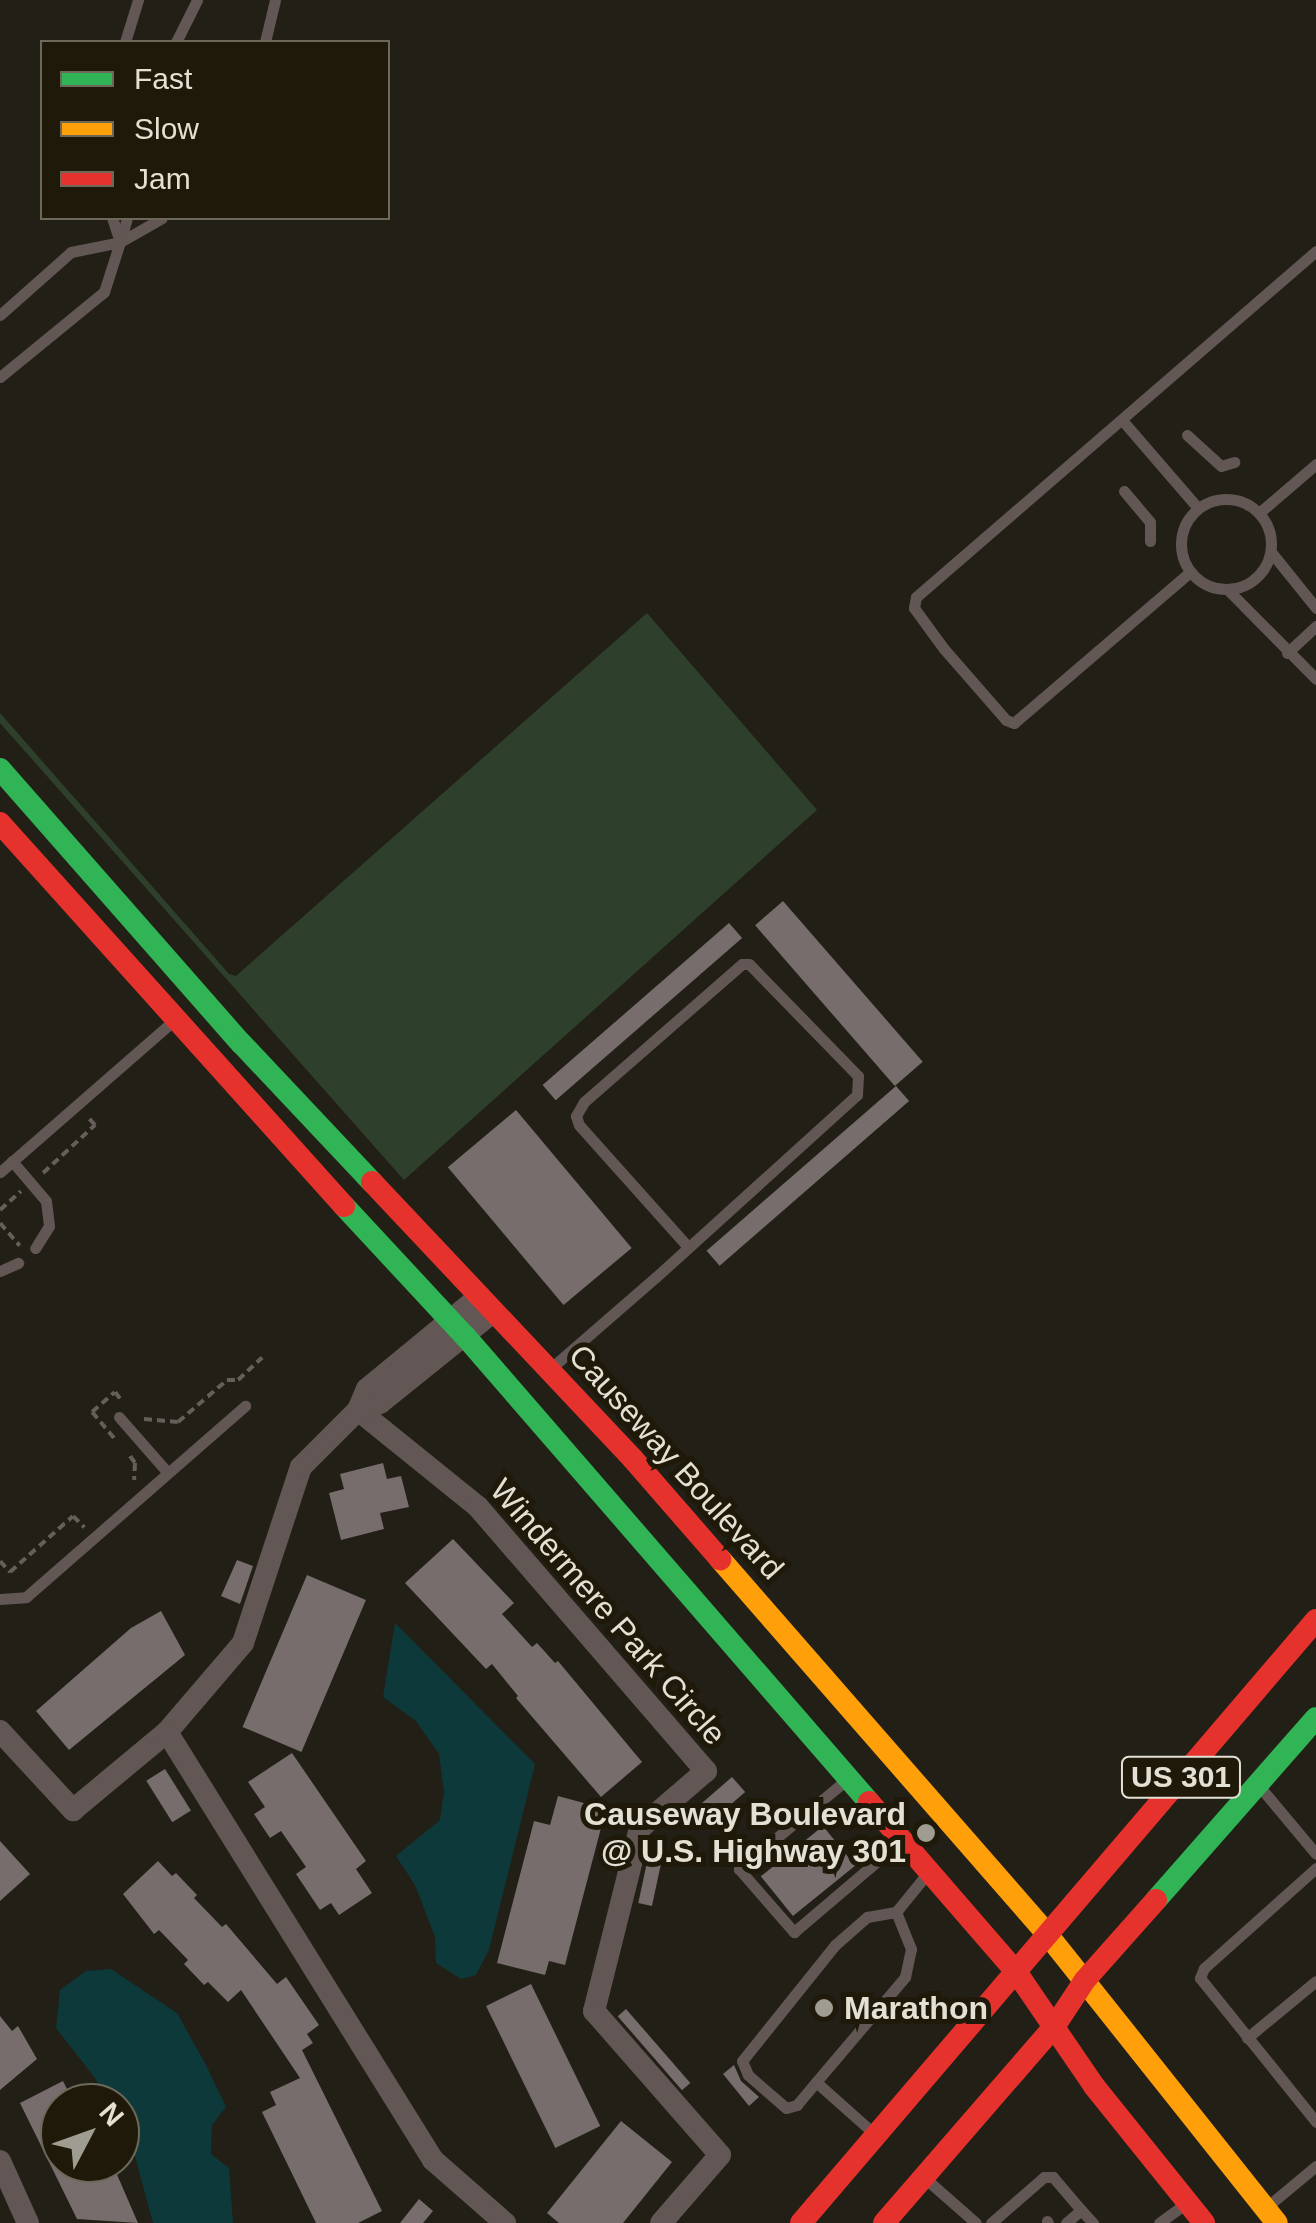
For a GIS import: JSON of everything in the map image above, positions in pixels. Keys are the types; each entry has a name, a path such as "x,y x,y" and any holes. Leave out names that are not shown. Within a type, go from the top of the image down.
{"main road":[{"name":"Causeway Boulevard","path":"0,768 241,1043 550,1369 1047,1934 1271,2216"},
{"path":"0,823 174,1020 458,1328 1016,1972 1094,2086 1204,2223"},
{"name":"US 301","path":"802,2223 1316,1620"},
{"name":"US 301","path":"884,2223 1054,2027 1085,1980 1316,1718"}],"street":[{"path":"0,1732 72,1810 167,1732 243,1643 301,1467 358,1410 380,1404 487,1304"},
{"name":"Windermere Park Circle","path":"358,1410 478,1506 706,1771 640,1828 594,2011 720,2155 661,2223"},
{"path":"167,1732 433,2160 505,2223"},
{"path":"0,2161 28,2223"}],"lane":[{"path":"126,40 138,0"},
{"path":"177,40 197,0"},
{"path":"265,40 275,0"},
{"path":"113,220 120,242"},
{"path":"0,377 104,292 126,220"},
{"path":"0,315 71,252 120,242 158,220"},
{"path":"1190,572 1014,723 1006,720 916,618 916,597 1316,251"},
{"path":"1122,420 1198,508"},
{"path":"1187,435 1221,466 1234,462"},
{"path":"1259,513 1316,464"},
{"path":"1124,490 1150,522 1150,540"},
{"path":"1316,608 1271,552 1268,526 1259,513 1230,498 1198,508 1188,518 1181,540 1190,572 1201,582 1228,590 1316,679"},
{"path":"1228,590 1256,578 1271,552"},
{"path":"1287,653 1316,626"},
{"path":"550,1369 688,1246 857,1095 858,1076 750,964 742,964 613,1076 580,1105 576,1116 579,1125 688,1246"},
{"path":"0,1172 174,1020"},
{"path":"12,1161 46,1201 49,1226 34,1248"},
{"path":"0,1271 18,1263"},
{"path":"0,1598 6,1602 26,1597 245,1406"},
{"path":"119,1418 168,1473"},
{"path":"848,1778 739,1869 794,1932 902,1840"},
{"path":"1258,1784 1316,1854"},
{"path":"1316,1868 1204,1968 1200,1978 1316,2122"},
{"path":"896,1912 911,1949 912,1962 905,1977 797,2105 786,2108 748,2075 742,2060 835,1945 867,1918 896,1912 929,1872"},
{"path":"1247,2038 1316,1981"},
{"path":"816,2082 877,2135"},
{"path":"1271,2216 1316,2166"},
{"path":"991,2223 1026,2197 1044,2176 1054,2177 1093,2223"},
{"path":"924,2177 976,2223"},
{"path":"1159,2223 1188,2203"},
{"path":"1066,2223 1080,2210"}],"path":[{"path":"53,1188 43,1172 95,1125 84,1113"},
{"path":"0,1210 25,1188"},
{"path":"0,1223 20,1246"},
{"path":"140,1419 178,1422 227,1380 238,1380 262,1358"},
{"path":"127,1406 115,1392 92,1412 135,1463 134,1483"},
{"path":"0,1561 10,1572 74,1516 83,1528 96,1516"}],"green space":[{"path":"647,613 817,810 404,1180 0,723 0,713 229,974 236,976"}],"water":[{"path":"395,1623 535,1764 489,1950 476,1975 461,1979 436,1963 435,1937 415,1885 396,1856 440,1820 444,1792 439,1754 416,1721 383,1697"},
{"path":"111,1969 177,2013 226,2107 212,2125 211,2154 229,2168 233,2223 153,2223 140,2175 140,2083 98,2083 56,2028 60,1990 86,1971"}],"building":[{"path":"783,901 923,1062 895,1086 755,925"},
{"path":"729,923 742,938 556,1100 543,1085"},
{"path":"896,1086 909,1101 720,1266 707,1251"},
{"path":"516,1110 632,1248 564,1305 448,1167"},
{"path":"383,1463 387,1479 401,1476 409,1507 380,1513 384,1529 341,1540 329,1493 344,1489 340,1474"},
{"path":"453,1539 514,1603 502,1614 532,1647 537,1643 555,1663 558,1661 642,1762 601,1797 492,1664 486,1669 405,1583"},
{"path":"237,1560 253,1566 240,1604 221,1596"},
{"path":"307,1575 366,1600 301,1752 243,1727"},
{"path":"161,1611 185,1655 69,1750 36,1711 131,1628"},
{"path":"292,1753 366,1861 356,1869 372,1893 339,1915 331,1903 320,1910 296,1874 306,1867 281,1831 270,1838 254,1814 265,1807 248,1782"},
{"path":"165,1769 191,1811 172,1822 146,1781"},
{"path":"732,1777 745,1792 706,1826 693,1811"},
{"path":"558,1796 606,1809 565,1965 549,1961 545,1975 497,1963 534,1821 550,1825"},
{"path":"823,1826 855,1866 793,1916 761,1876"},
{"path":"0,1841 30,1874 0,1901"},
{"path":"158,1861 172,1876 176,1873 222,1927 226,1924 277,1984 286,1977 319,2025 307,2034 313,2043 302,2050 382,2211 358,2223 316,2223 262,2112 276,2105 270,2092 300,2078 241,1990 228,2002 208,1982 204,1985 184,1964 188,1960 159,1930 154,1934 123,1894"},
{"path":"647,1862 661,1865 652,1906 638,1903"},
{"path":"531,1984 600,2126 555,2148 486,2006"},
{"path":"626,2009 690,2083 682,2090 618,2016"},
{"path":"0,2016 12,2031 18,2026 37,2059 0,2090"},
{"path":"734,2065 741,2081 759,2097 749,2106 723,2074"},
{"path":"40,2093 40,2144 20,2103"},
{"path":"621,2121 672,2162 623,2223 559,2223 547,2213"},
{"path":"59,2183 121,2183 138,2223 77,2219"},
{"path":"419,2199 433,2211 423,2223 400,2223"}],"traffic: fast":[{"path":"0,769 241,1043 372,1182"},
{"path":"344,1206 465,1336 869,1802"},
{"path":"1156,1900 1316,1718"}],"traffic: slow":[{"path":"720,1559 1047,1934 1277,2223"}],"traffic: jam":[{"path":"0,823 344,1206"},
{"path":"372,1182 633,1459 720,1559"},
{"path":"801,2223 1316,1620"},
{"path":"869,1802 1017,1973 1094,2086 1204,2223"},
{"path":"884,2223 1054,2027 1085,1980 1156,1900"}],"place":[{"name":"Causeway Boulevard @ U.S. Highway 301","path":"926,1833"},
{"name":"Marathon","path":"824,2008"}]}
